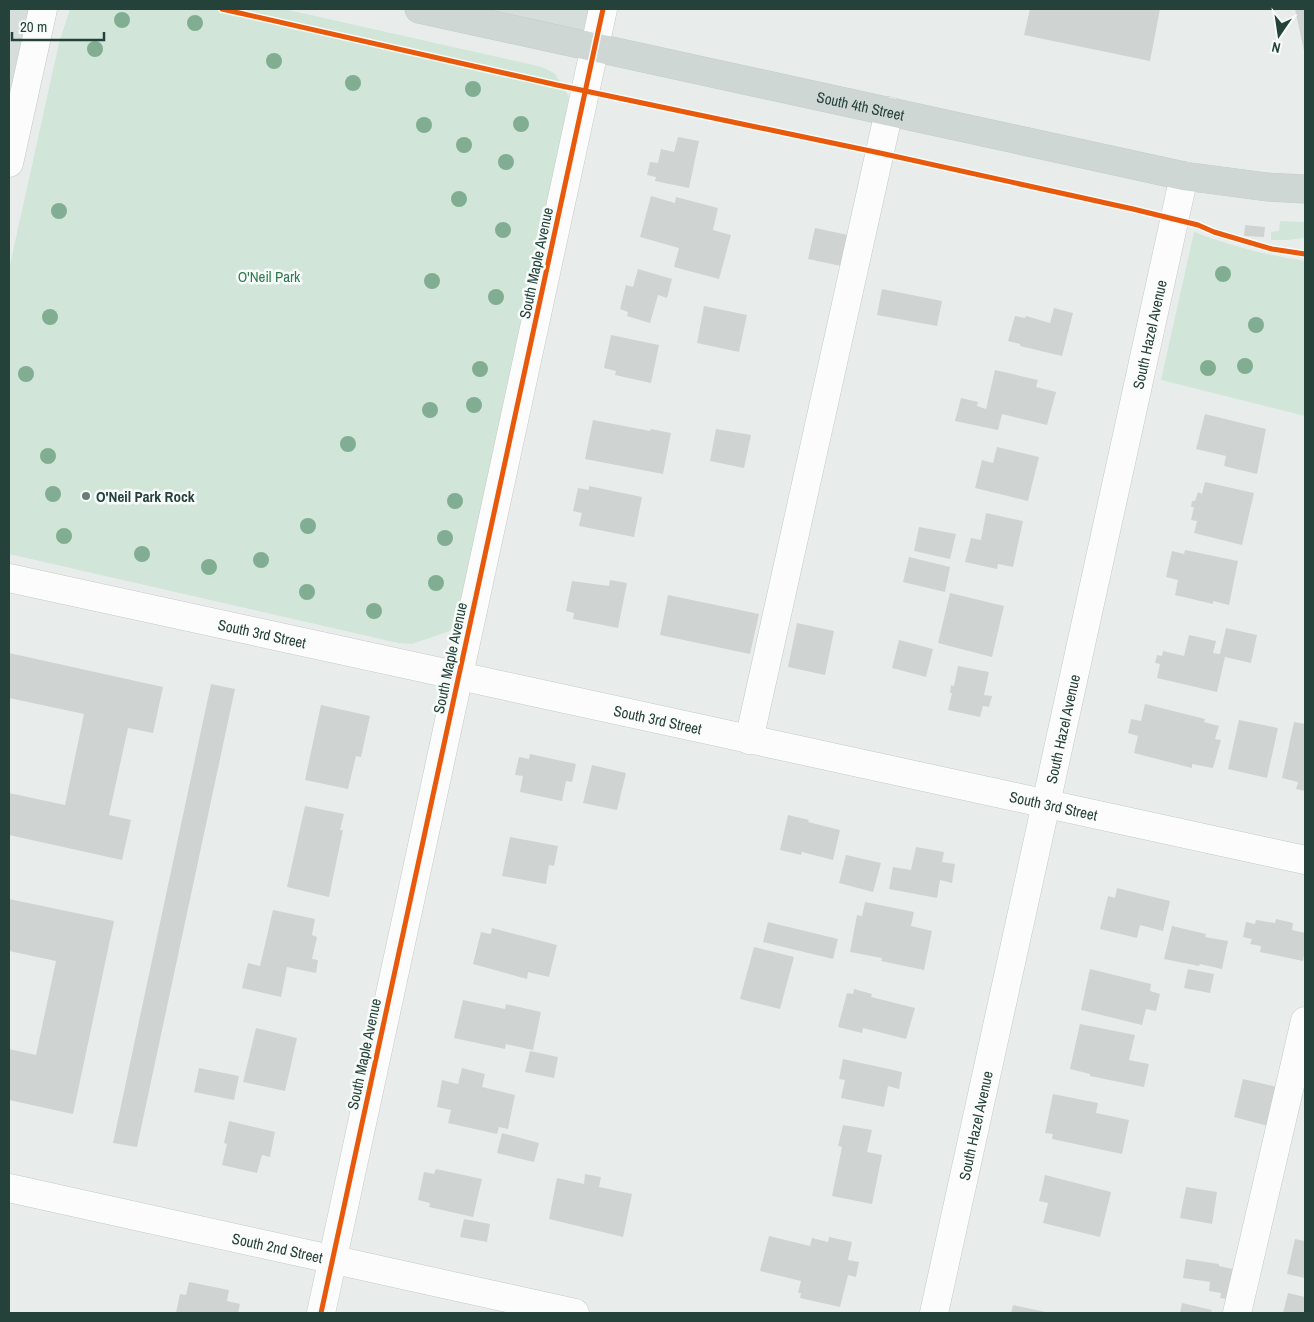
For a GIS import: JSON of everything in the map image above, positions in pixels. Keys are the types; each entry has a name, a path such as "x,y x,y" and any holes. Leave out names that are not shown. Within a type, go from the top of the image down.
{"main road":[{"name":"South 4th Street","path":"419,9 1184,176 1267,187 1305,189"}],"street":[{"path":"9,163 43,9"},
{"name":"South Maple Avenue","path":"321,1313 603,9"},
{"path":"749,740 889,111"},
{"name":"South Hazel Avenue","path":"934,1313 1184,176"},
{"name":"South 3rd Street","path":"9,578 1305,860"},
{"path":"1237,1313 1305,1021"},
{"name":"South 2nd Street","path":"9,1188 575,1313"}],"shaded area":[{"path":"9,9 43,9 9,163"},
{"path":"419,9 603,9 595,47"}],"green space":[{"name":"O'Neil Park","path":"70,9 284,9 542,67 554,73 563,86 569,97 566,114 458,615 450,631 412,644 398,643 9,554 9,269 59,43"},
{"path":"1280,221 1305,222 1305,238 1271,240 1271,232 1279,231"},
{"path":"1194,232 1249,250 1305,261 1305,416 1161,380"}],"building":[{"path":"1030,9 1160,9 1150,61 1024,35"},
{"path":"1295,9 1305,9 1305,51 1304,51"},
{"path":"678,137 699,141 689,188 655,181 656,177 647,175 650,162 658,163 661,149 674,152"},
{"path":"651,196 675,203 676,197 718,208 713,230 731,235 719,279 674,267 679,248 640,237"},
{"path":"1245,225 1265,227 1264,237 1244,236"},
{"path":"815,228 848,235 841,266 808,259"},
{"path":"638,269 672,279 667,298 658,295 650,323 627,316 628,312 620,309 626,285 633,287"},
{"path":"882,289 942,301 937,326 877,315"},
{"path":"704,306 747,315 739,352 697,343"},
{"path":"1054,308 1073,313 1062,356 1020,346 1020,344 1008,341 1015,316 1025,318 1026,316 1050,323"},
{"path":"611,335 659,345 651,383 615,375 616,371 604,368"},
{"path":"995,370 1038,380 1036,387 1056,392 1047,425 1002,414 998,430 955,421 961,398 978,402 977,406 986,409"},
{"path":"1205,414 1266,429 1257,474 1224,466 1226,456 1196,449"},
{"path":"593,420 671,433 663,474 585,459"},
{"path":"716,429 751,435 744,468 710,461"},
{"path":"997,447 1039,457 1028,501 975,488 982,460 993,463"},
{"path":"1205,482 1254,493 1242,545 1194,533 1197,521 1191,520 1194,507 1191,507 1192,501 1195,501 1198,492 1202,494"},
{"path":"589,486 642,497 634,537 579,526 582,513 573,511 578,488 589,490"},
{"path":"986,513 1023,521 1013,567 998,564 997,569 965,562 971,538 981,540"},
{"path":"919,527 956,534 950,559 914,551"},
{"path":"1185,550 1238,561 1229,605 1213,601 1213,604 1175,595 1178,580 1166,577 1172,551 1184,554"},
{"path":"909,557 950,567 945,592 903,582"},
{"path":"610,580 627,583 618,628 573,619 574,613 566,611 572,581 609,586"},
{"path":"950,593 1004,606 992,657 938,643"},
{"path":"668,595 759,614 750,654 660,635"},
{"path":"797,623 834,631 825,675 788,667"},
{"path":"1226,628 1257,635 1251,663 1225,657 1217,692 1157,678 1160,664 1155,663 1157,655 1162,656 1163,651 1184,656 1189,635 1216,641 1213,653 1220,654"},
{"path":"899,640 933,649 926,677 892,668"},
{"path":"9,653 163,687 153,733 128,728 109,815 131,820 122,860 9,835 9,793 65,805 84,714 9,698"},
{"path":"958,666 989,672 984,695 992,696 989,707 983,706 980,717 948,710 952,693 950,693 951,685 954,686"},
{"path":"211,684 235,689 137,1147 113,1143"},
{"path":"1145,704 1205,719 1204,722 1219,726 1215,739 1221,740 1213,768 1192,764 1192,768 1134,753 1138,736 1128,733 1131,719 1141,721"},
{"path":"321,705 370,716 361,757 356,756 348,789 305,780"},
{"path":"1239,720 1278,728 1267,778 1228,769"},
{"path":"1294,722 1305,724 1305,791 1296,789 1298,782 1282,778"},
{"path":"530,754 576,764 572,782 566,781 562,801 520,792 523,776 515,775 519,757 529,759"},
{"path":"592,765 626,773 617,810 583,803"},
{"path":"305,806 344,814 340,830 343,830 329,897 287,887"},
{"path":"788,815 840,830 833,860 802,852 801,855 780,850"},
{"path":"510,837 558,846 554,866 549,865 546,884 502,876"},
{"path":"916,847 944,852 942,862 955,864 952,883 940,880 937,898 889,889 893,867 911,870"},
{"path":"846,855 881,863 873,892 839,883"},
{"path":"1117,888 1170,901 1163,931 1140,925 1137,938 1100,929 1108,896 1115,898"},
{"path":"9,899 114,921 73,1114 9,1100 9,1049 36,1055 56,961 9,951"},
{"path":"865,902 914,912 911,926 932,931 924,970 881,961 882,958 850,952 857,915 862,916"},
{"path":"273,910 315,919 312,935 317,937 312,959 318,960 316,973 287,967 281,997 242,988 248,963 260,966"},
{"path":"1276,919 1293,923 1292,930 1305,933 1303,961 1260,952 1261,946 1250,944 1252,939 1243,937 1246,922 1255,924 1256,920 1275,923"},
{"path":"768,922 838,939 833,959 763,942"},
{"path":"1172,926 1206,934 1205,937 1228,941 1222,969 1164,959"},
{"path":"492,928 557,945 549,977 528,972 527,979 473,964 481,932 491,934"},
{"path":"754,947 794,957 780,1009 740,999"},
{"path":"1090,969 1151,984 1150,991 1160,994 1156,1011 1146,1009 1142,1025 1081,1010"},
{"path":"1188,969 1214,974 1210,993 1184,988"},
{"path":"854,989 872,994 871,997 915,1008 906,1039 863,1028 862,1033 838,1027 847,993 853,994"},
{"path":"463,1000 505,1009 506,1004 541,1012 533,1050 506,1044 505,1049 454,1038"},
{"path":"1080,1024 1135,1035 1129,1060 1149,1064 1144,1087 1090,1076 1090,1074 1070,1069"},
{"path":"256,1028 297,1038 285,1091 243,1082"},
{"path":"530,1051 558,1057 554,1078 525,1072"},
{"path":"843,1059 902,1072 899,1089 888,1086 884,1107 841,1098 845,1080 839,1079"},
{"path":"199,1068 239,1076 234,1100 194,1092"},
{"path":"462,1068 485,1074 482,1087 515,1095 508,1129 499,1127 497,1134 448,1123 451,1110 437,1107 442,1080 458,1084"},
{"path":"1243,1079 1277,1087 1268,1126 1234,1117"},
{"path":"1053,1094 1098,1103 1096,1113 1129,1120 1122,1154 1052,1139 1053,1134 1045,1133"},
{"path":"229,1121 275,1132 270,1157 262,1155 257,1173 222,1165 227,1144 224,1143"},
{"path":"843,1125 872,1130 867,1152 882,1155 872,1204 832,1196 842,1147 838,1146"},
{"path":"502,1133 539,1143 534,1162 497,1153"},
{"path":"436,1169 482,1179 473,1217 429,1207 430,1203 418,1200 424,1172 434,1174"},
{"path":"585,1174 601,1177 599,1187 632,1194 623,1237 549,1219 557,1178 584,1184"},
{"path":"1045,1175 1111,1192 1100,1237 1043,1223 1048,1203 1039,1201"},
{"path":"1186,1187 1217,1192 1212,1224 1180,1218"},
{"path":"464,1219 490,1224 487,1242 460,1237"},
{"path":"769,1236 810,1246 812,1238 828,1242 829,1237 852,1242 848,1260 859,1262 856,1277 848,1275 840,1307 800,1298 801,1293 798,1293 801,1281 760,1271"},
{"path":"1295,1239 1305,1241 1305,1278 1287,1274"},
{"path":"1186,1259 1219,1264 1219,1266 1237,1270 1232,1300 1220,1298 1221,1293 1209,1291 1210,1282 1183,1278"},
{"path":"189,1282 229,1290 227,1301 240,1304 238,1313 176,1313 180,1294 186,1295"},
{"path":"1288,1293 1305,1297 1305,1313 1283,1313"},
{"path":"1182,1303 1212,1310 1211,1313 1180,1313"},
{"path":"1013,1305 1046,1312 1046,1313 1011,1313"}],"cycle path":[{"path":"222,9 557,85 880,153 1133,209 1198,225 1214,232 1272,249 1305,254"},
{"path":"321,1313 603,9"}],"place":[{"name":"O'Neil Park Rock","path":"86,496"}]}
